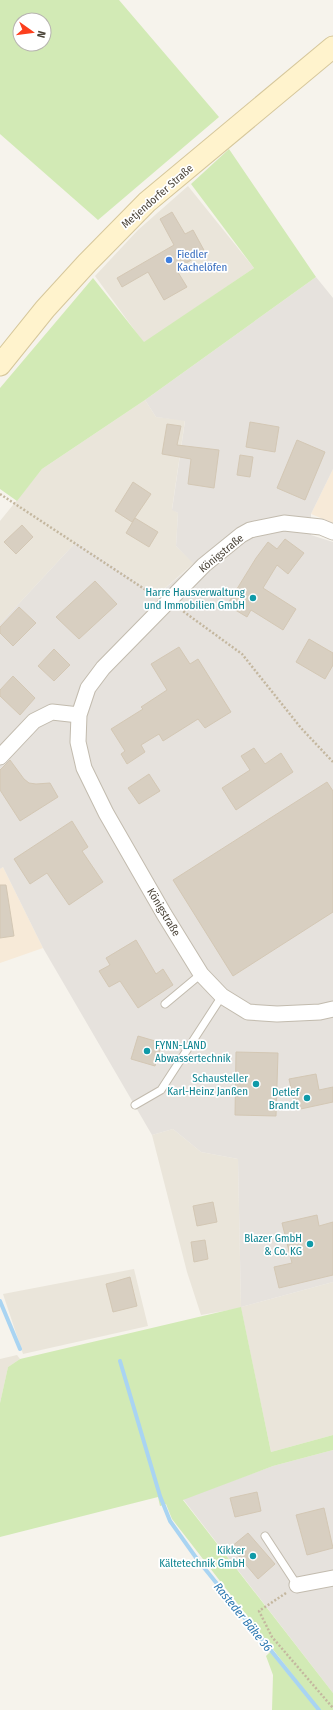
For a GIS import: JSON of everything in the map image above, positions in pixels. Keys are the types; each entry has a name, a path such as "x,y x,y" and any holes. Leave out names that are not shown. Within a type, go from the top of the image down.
{"street":[{"name":"Metjendorfer Straße","path":"0,365 45,309 147,202 333,47"},
{"name":"Königstraße","path":"333,532 321,527 284,523 250,530 241,535 204,565 171,604 103,668 88,688 79,715 78,742 84,768 106,813 136,866 201,974 222,996 248,1012 277,1014 320,1012 333,1009"},
{"path":"0,757 34,721 52,712 79,715"},
{"path":"296,1586 333,1578"}],"lane":[{"path":"164,1004 201,974"},
{"path":"135,1105 161,1090 222,996"},
{"path":"264,1536 296,1586"}],"path":[{"path":"0,494 75,545 171,604 242,654 301,728 333,762"},
{"path":"296,1586 259,1612 272,1637 333,1708"}],"shaded area":[{"path":"188,186 254,268 144,343 95,276 138,230"},
{"path":"316,277 333,298 333,469 311,514 311,535 333,542 333,1282 241,1307 238,1159 201,1152 173,1129 152,1135 43,948 3,867 0,869 0,624 76,542 157,595 194,564 176,546 178,513 172,510 185,421 156,417 145,400"},
{"path":"145,400 156,417 185,420 172,509 178,513 176,546 194,563 157,595 76,542 0,624 0,521 42,469"},
{"path":"333,469 333,523 311,514"},
{"path":"3,867 43,948 0,963 0,869"},
{"path":"173,1129 201,1152 238,1159 241,1307 333,1282 333,1435 271,1452 241,1308 201,1315 187,1272 152,1135"},
{"path":"134,1269 148,1326 23,1354 3,1294"},
{"path":"17,1355 20,1359 8,1367 0,1403 0,1359"},
{"path":"333,1450 333,1693 183,1499 273,1466"}],"green space":[{"path":"0,0 119,0 219,117 98,220 0,134"},
{"path":"229,149 316,277 145,400 42,469 17,501 0,489 0,388 93,278 144,342 254,268 191,184"},
{"path":"241,1307 271,1452 333,1435 333,1450 273,1466 183,1500 333,1693 333,1710 320,1710 172,1519 166,1504 160,1506 158,1497 0,1537 0,1403 8,1367 20,1359"},
{"path":"270,1652 317,1710 272,1710 273,1675 266,1656"}],"building":[{"name":"Fiedler Kachelöfen","path":"172,212 185,234 193,230 205,252 176,269 187,287 164,300 148,272 122,287 117,278 174,245 160,219"},
{"path":"250,422 279,427 275,452 246,447"},
{"path":"167,424 181,426 177,445 219,450 214,488 188,484 191,459 162,454"},
{"path":"297,440 325,452 305,500 277,488"},
{"path":"240,455 253,457 250,477 237,475"},
{"path":"133,482 151,494 132,522 115,511"},
{"path":"135,518 158,532 149,547 126,533"},
{"path":"22,525 33,537 16,554 4,542"},
{"name":"Harre Hausverwaltung und Immobilien GmbH","path":"285,539 304,553 288,574 277,565 263,588 296,609 283,630 251,610 247,617 227,605 256,558 268,542 277,549"},
{"path":"95,581 117,604 79,639 56,617"},
{"path":"19,607 36,623 13,646 0,633 0,627"},
{"path":"309,639 333,653 333,665 325,679 296,662"},
{"path":"179,647 190,664 198,659 231,712 205,728 198,719 163,741 159,734 141,745 145,752 127,764 121,754 125,751 111,729 143,709 141,707 167,690 151,664"},
{"path":"54,649 70,665 54,681 38,666"},
{"path":"13,676 35,698 20,715 0,696 0,690"},
{"path":"254,748 265,764 281,753 293,772 236,810 222,788 250,770 241,756"},
{"path":"10,760 24,779 29,783 50,783 58,797 20,821 0,790 0,770"},
{"path":"149,774 160,791 139,804 128,788"},
{"path":"327,782 333,791 333,912 233,976 173,880"},
{"path":"72,821 88,847 82,851 103,882 69,905 47,873 30,884 14,859"},
{"path":"0,885 6,885 14,936 0,938"},
{"path":"136,940 156,974 163,969 173,985 138,1008 120,981 109,987 99,971 110,965 106,958"},
{"name":"FYNN-LAND Abwassertechnik","path":"138,1036 162,1043 155,1066 131,1059"},
{"name":"Schausteller Karl-Heinz Janßen","path":"236,1052 278,1053 276,1116 235,1115"},
{"name":"Detlef Brandt","path":"316,1074 319,1090 333,1087 333,1102 296,1110 289,1079"},
{"path":"213,1202 217,1222 197,1226 193,1206"},
{"name":"Blazer GmbH & Co. KG","path":"317,1215 319,1226 333,1222 333,1275 279,1288 274,1267 292,1263 282,1223"},
{"path":"205,1240 208,1259 194,1262 191,1242"},
{"path":"130,1277 137,1306 113,1312 106,1284"},
{"path":"257,1492 261,1511 235,1517 230,1498"},
{"path":"324,1508 333,1548 307,1555 296,1515"},
{"name":"Kikker Kältetechnik GmbH","path":"248,1533 275,1564 258,1579 231,1547"}],"waterway":[{"path":"0,1301 20,1349"},
{"name":"Rasteder Bäke 36","path":"120,1361 160,1496 170,1521 197,1559 319,1710"}],"place":[{"name":"Fiedler Kachelöfen","path":"169,260"},
{"name":"Harre Hausverwaltung und Immobilien GmbH","path":"253,598"},
{"name":"FYNN-LAND Abwassertechnik","path":"147,1051"},
{"name":"Schausteller Karl-Heinz Janßen","path":"256,1084"},
{"name":"Detlef Brandt","path":"307,1098"},
{"name":"Blazer GmbH & Co. KG","path":"310,1244"},
{"name":"Kikker Kältetechnik GmbH","path":"253,1556"}]}
